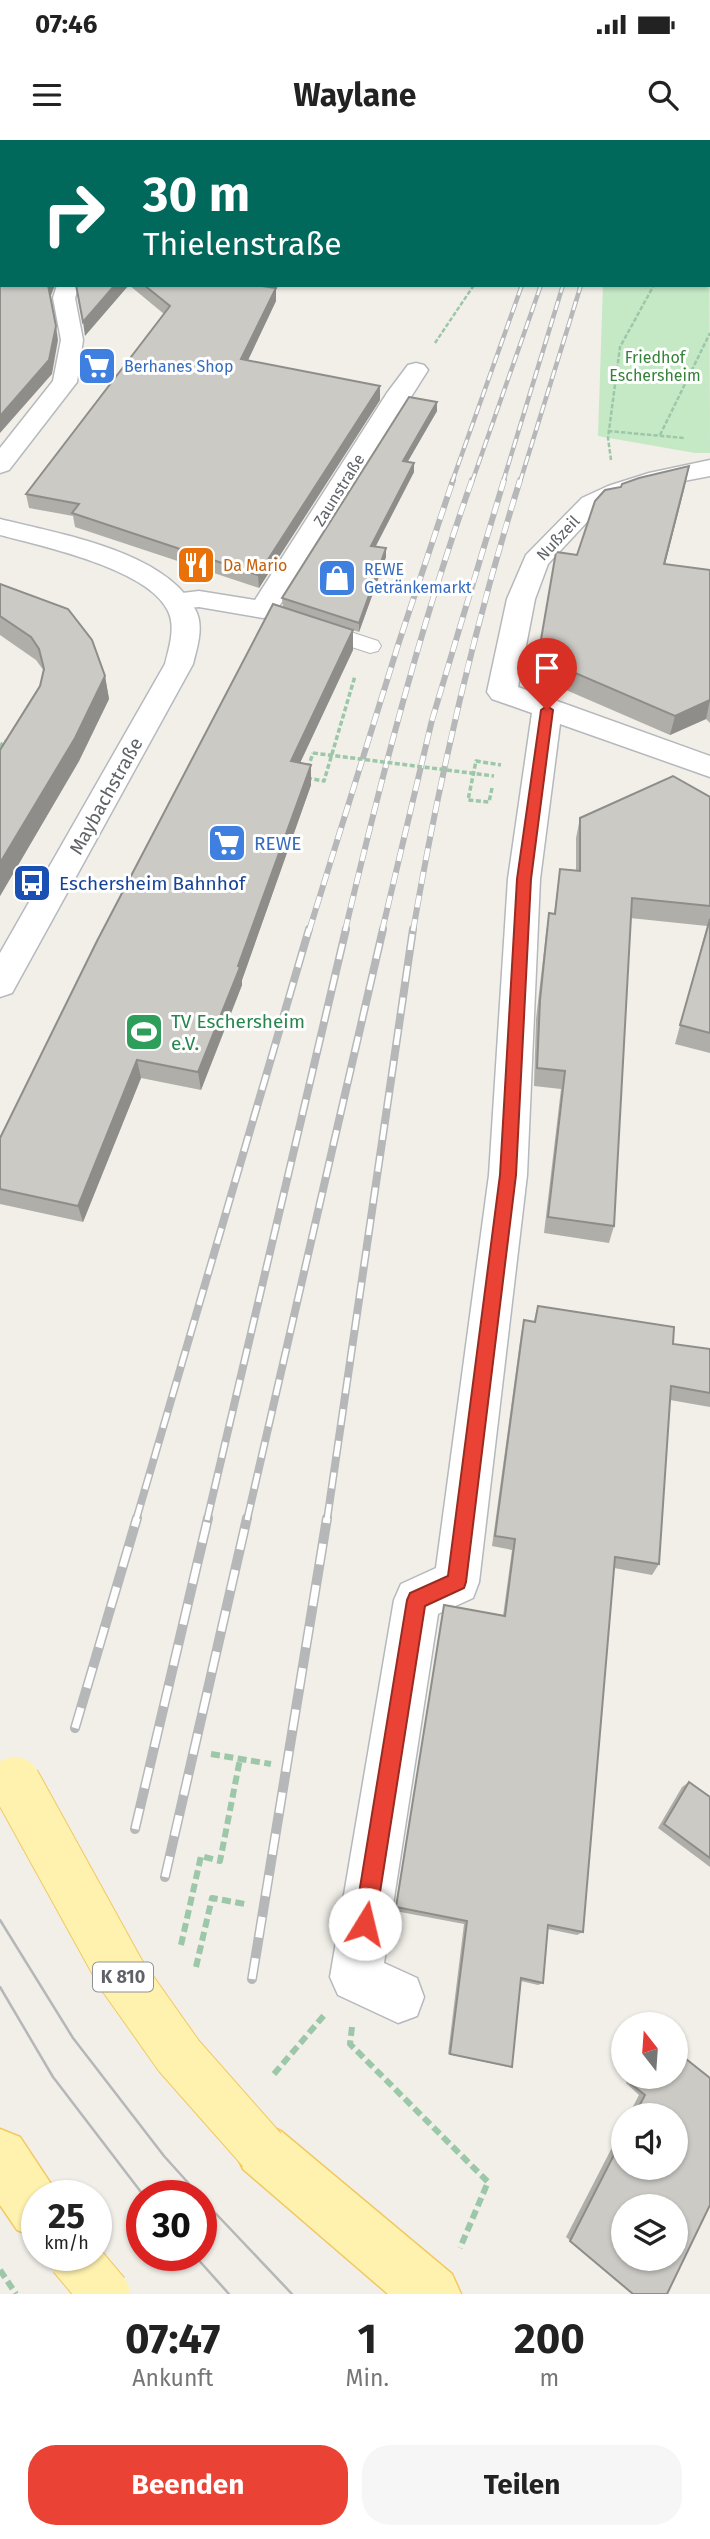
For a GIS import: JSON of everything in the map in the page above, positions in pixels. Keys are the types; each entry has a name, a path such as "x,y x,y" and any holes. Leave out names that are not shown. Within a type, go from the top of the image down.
{"main road":[{"name":"K 810","path":"7,1770 121,1974 178,2056 262,2150 432,2294"},
{"path":"0,2157 21,2187"},
{"path":"86,2271 105,2294"}],"street":[{"path":"0,465 65,382 72,340 64,298 67,287"},
{"name":"Zaunstraße","path":"281,616 399,393 416,370"},
{"name":"Nußzeil","path":"547,710 502,692 521,599 535,561 591,503 617,491 658,478 710,468"},
{"path":"0,527 121,563 146,575 176,601 199,599 281,616"},
{"name":"Maybachstraße","path":"0,984 179,664 186,637 183,613 176,601"},
{"path":"377,1987 417,1600 457,1582 508,1175 524,879 547,710 710,767"}],"lane":[{"path":"281,616 370,646"}],"path":[{"path":"416,370 473,287"},
{"path":"617,491 608,430 620,347 653,287"},
{"path":"660,435 710,333"},
{"path":"608,430 685,438"},
{"path":"357,669 324,781 304,778 313,753 494,776 489,802 468,800 476,761"},
{"path":"0,747 4,741 16,744"},
{"path":"211,1754 271,1764"},
{"path":"181,1945 201,1856 220,1861 240,1759"},
{"path":"197,1967 212,1898 244,1905"},
{"path":"377,1987 350,2044 402,2099 488,2182 460,2248"},
{"path":"274,2074 323,2015"},
{"path":"0,2270 16,2294"}],"green space":[{"name":"Friedhof Eschersheim","path":"603,287 709,287 710,453 695,453 598,436"}],"building":[{"path":"0,287 48,287 56,326 49,360 0,416"},
{"path":"76,287 113,287 83,322"},
{"path":"146,287 276,288 241,359 380,386 258,575 72,513 79,504 26,494 170,306"},
{"path":"409,397 437,402 403,461 414,463 371,546 386,548 359,623 282,598"},
{"path":"689,466 664,564 710,570 710,700 675,716 538,657 556,552 577,555 595,501 605,490 621,487 622,484 639,478"},
{"path":"0,584 68,609 92,640 105,676 75,738 0,863 0,750 40,686 44,669 39,649 31,637 0,616"},
{"path":"273,604 353,630 291,761 311,765 238,966 240,967 198,1072 137,1060 78,1206 0,1189 0,1138 97,941"},
{"path":"673,776 710,797 710,906 632,898 614,1226 548,1217 565,1071 537,1068 540,1000 549,913 555,914 560,869 580,871 580,818"},
{"path":"710,919 710,1033 680,1025"},
{"path":"538,1306 674,1327 673,1344 710,1349 710,1393 671,1386 659,1564 615,1557 583,1932 548,1925 543,1983 521,1978 512,2067 450,2054 467,1921 396,1907 444,1605 505,1616 515,1539 495,1536 524,1320 535,1322"},
{"path":"689,1782 710,1797 710,1858 664,1824"},
{"path":"688,2061 710,2078 710,2205 688,2251 688,2194 611,2194 611,2271 678,2271 667,2294 633,2294 570,2241 611,2161 611,2180 688,2180 688,2103 641,2103 645,2095 639,2090 688,2090"}],"tram line":[{"path":"0,1920 73,2038 186,2180"},
{"path":"0,1987 53,2077 132,2180"},
{"path":"217,2215 292,2294"},
{"path":"208,2271 229,2294"}],"railway":[{"path":"452,482 521,287"},
{"path":"472,482 540,287"},
{"path":"503,482 562,287"},
{"path":"520,482 580,287"},
{"path":"309,931 399,642 453,480"},
{"path":"345,931 402,704 435,591 472,480"},
{"path":"382,931 432,720 504,480"},
{"path":"413,931 459,704 520,480"},
{"path":"136,1520 309,929"},
{"path":"207,1520 346,929"},
{"path":"247,1520 383,929"},
{"path":"327,1520 413,929"},
{"path":"75,1728 137,1518"},
{"path":"135,1829 208,1518"},
{"path":"165,1877 247,1518"},
{"path":"252,1979 327,1518"}],"place":[{"name":"Berhanes Shop","path":"97,366"},
{"name":"Da Mario","path":"196,565"},
{"name":"REWE Getränkemarkt","path":"337,578"},
{"name":"REWE","path":"227,843"},
{"name":"Eschersheim Bahnhof","path":"32,883"},
{"name":"TV Eschersheim e.V.","path":"144,1032"}],"route":[{"path":"365,1924 417,1600 457,1582 508,1175 524,879 547,710"}]}
